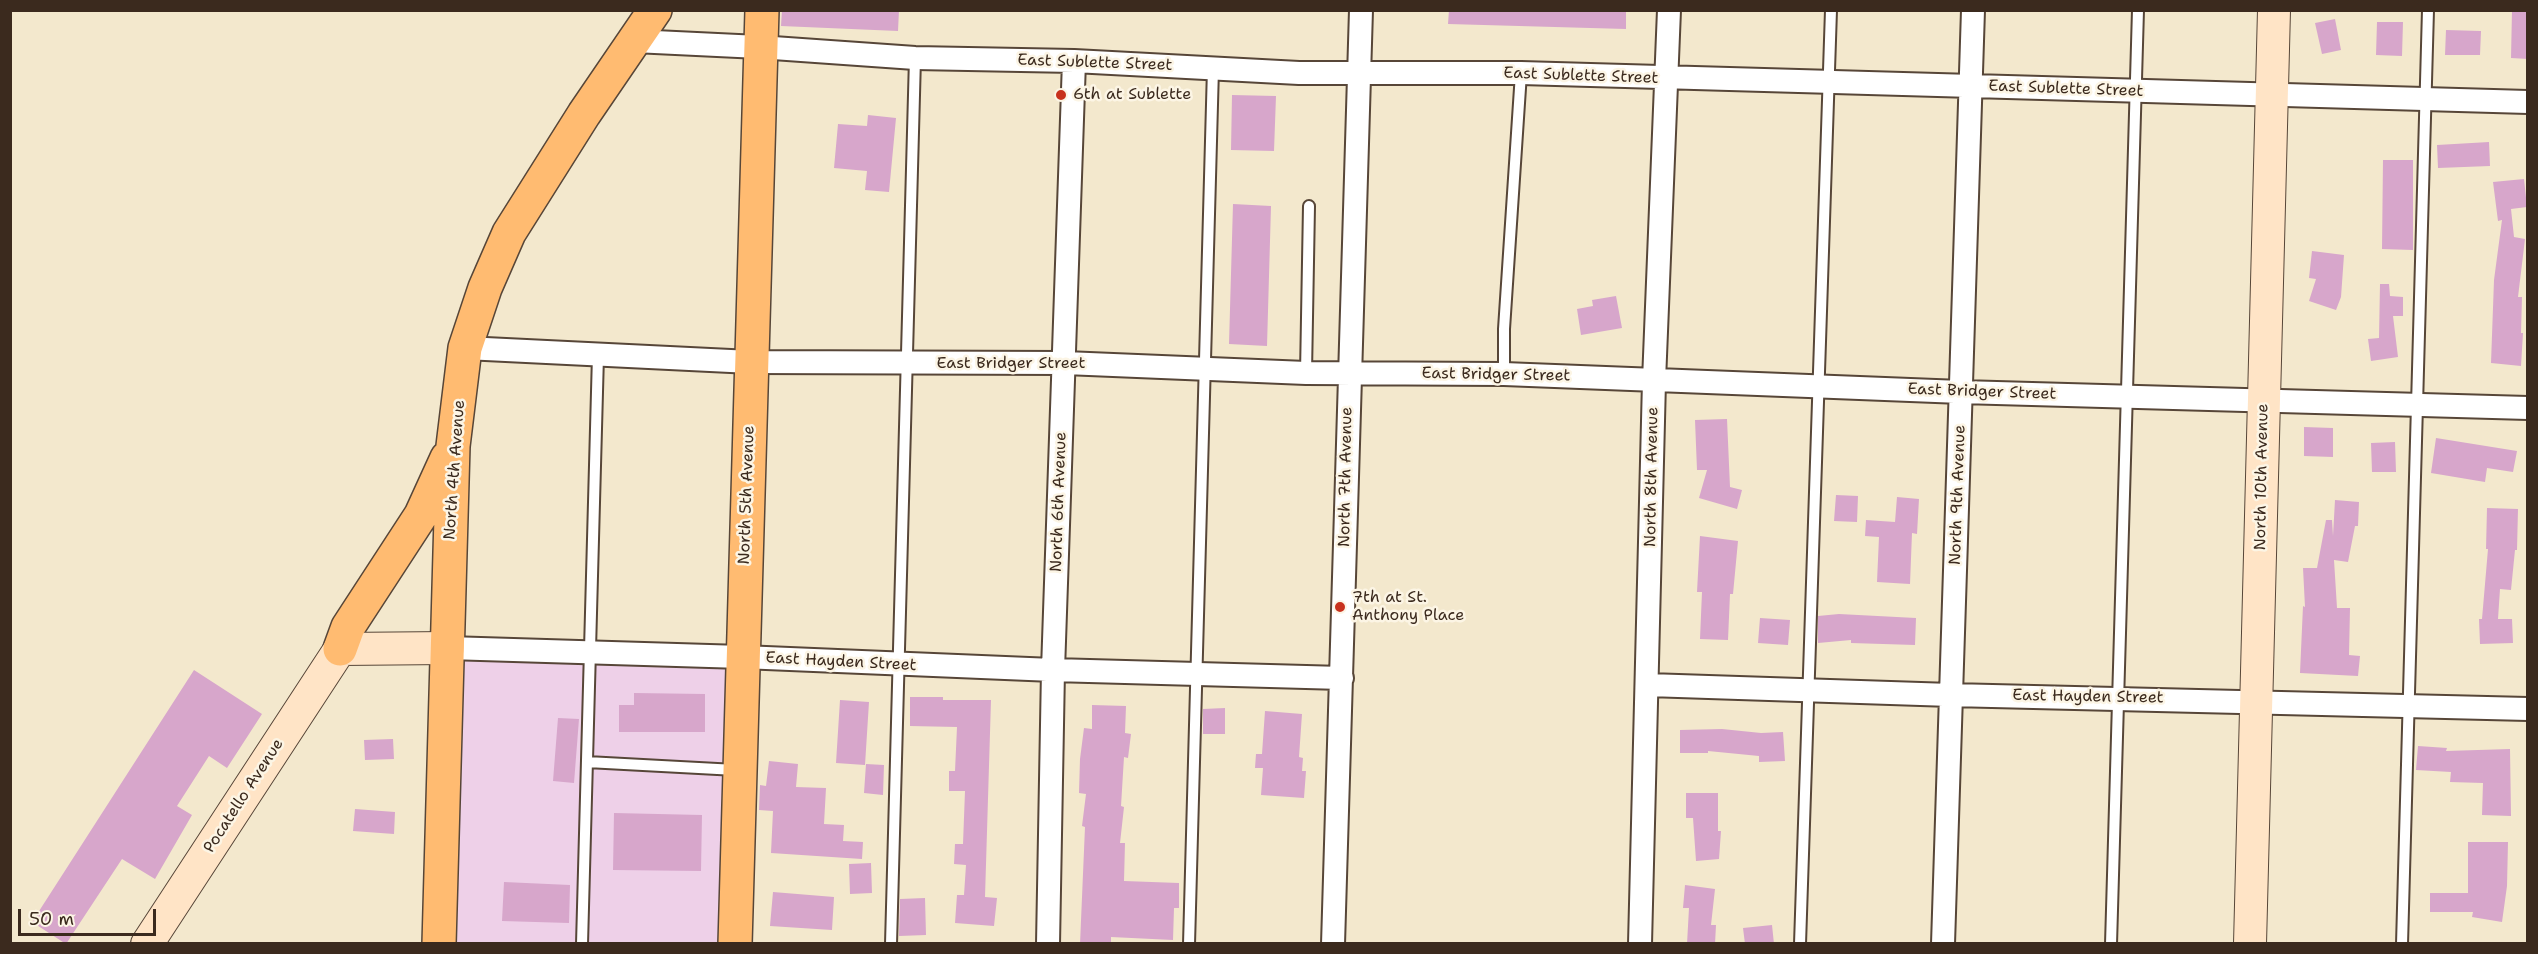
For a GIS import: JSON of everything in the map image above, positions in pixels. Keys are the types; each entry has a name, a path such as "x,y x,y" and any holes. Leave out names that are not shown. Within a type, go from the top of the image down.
{"main road":[{"path":"634,41 655,10"},
{"path":"759,47 762,10"},
{"name":"North 4th Avenue","path":"439,944 453,446 465,348 485,288 509,233 584,114 634,41"},
{"name":"North 5th Avenue","path":"735,944 759,47"},
{"path":"340,649 348,627 421,515 453,446"}],"street":[{"name":"North 7th Avenue","path":"1333,944 1361,10"},
{"name":"North 8th Avenue","path":"1640,944 1654,381 1669,10"},
{"name":"North 9th Avenue","path":"1943,944 1973,10"},
{"name":"North 10th Avenue","path":"2250,944 2274,10"},
{"name":"East Sublette Street","path":"634,41 915,58 1074,61 1358,73 1521,73 2528,102"},
{"name":"North 6th Avenue","path":"1048,944 1053,670 1074,61"},
{"name":"East Bridger Street","path":"465,348 751,363 1065,363 1306,373 1504,374 1961,392 2528,408"},
{"name":"East Hayden Street","path":"340,649 447,648 1197,675 1342,678"},
{"name":"Pocatello Avenue","path":"147,944 340,649"},
{"name":"East Hayden Street","path":"1648,685 2528,709"}],"lane":[{"path":"1800,944 1831,10"},
{"path":"2111,944 2138,10"},
{"path":"2402,944 2428,10"},
{"path":"891,944 915,58"},
{"path":"1189,944 1213,68"},
{"path":"1504,374 1504,329 1521,73"},
{"path":"1306,373 1309,206"},
{"path":"582,944 598,355"},
{"path":"587,762 739,771"}],"shaded area":[{"path":"448,648 742,657 735,943 439,944"}],"building":[{"path":"782,10 899,10 898,31 781,26"},
{"path":"1449,10 1626,10 1626,29 1448,24"},
{"path":"2512,10 2528,10 2528,59 2511,58"},
{"path":"2335,19 2341,50 2322,54 2315,23"},
{"path":"2377,22 2403,22 2402,56 2376,55"},
{"path":"2446,30 2481,31 2480,55 2445,55"},
{"path":"1232,95 1276,96 1274,151 1231,150"},
{"path":"868,115 896,118 889,192 865,190 867,171 834,168 838,124 867,126"},
{"path":"2489,142 2490,166 2438,168 2437,145"},
{"path":"2383,160 2413,160 2413,250 2382,249"},
{"path":"2524,179 2527,207 2511,209 2514,237 2525,239 2518,297 2522,297 2521,366 2491,363 2494,280 2502,220 2498,221 2493,182"},
{"path":"1233,204 1271,206 1267,346 1229,344"},
{"path":"2312,251 2344,255 2341,297 2336,310 2309,301 2316,279 2309,278"},
{"path":"2380,284 2389,284 2390,296 2403,297 2403,316 2393,316 2398,357 2371,361 2368,339 2379,338"},
{"path":"1616,296 1622,328 1581,335 1577,309 1593,306 1592,300"},
{"path":"1727,419 1730,487 1742,490 1737,509 1699,498 1707,470 1697,470 1695,420"},
{"path":"2304,427 2333,428 2333,457 2304,456"},
{"path":"2436,438 2517,451 2513,472 2487,468 2485,482 2431,473"},
{"path":"2395,442 2396,472 2372,472 2371,443"},
{"path":"1836,495 1858,496 1857,522 1834,521"},
{"path":"1897,497 1919,499 1917,534 1912,533 1910,584 1877,582 1879,537 1865,536 1866,520 1895,522"},
{"path":"2335,500 2359,502 2358,526 2355,526 2348,562 2334,560 2337,608 2350,608 2349,655 2360,656 2358,676 2300,673 2303,606 2305,607 2303,568 2317,568 2326,520 2332,520 2333,536"},
{"path":"2487,508 2518,509 2517,550 2515,550 2511,590 2500,589 2498,619 2512,619 2513,643 2480,644 2479,619 2482,619 2488,549 2486,549"},
{"path":"1700,536 1738,541 1733,594 1730,594 1728,640 1700,639 1702,592 1697,592"},
{"path":"1839,614 1916,618 1915,645 1851,643 1851,640 1818,643 1818,616"},
{"path":"1760,618 1790,620 1788,645 1758,643"},
{"path":"194,670 262,714 227,768 209,756 177,806 192,815 155,879 122,859 66,944 32,922"},
{"path":"634,693 705,694 705,732 619,732 619,705 634,705"},
{"path":"910,697 991,700 985,897 997,898 994,926 955,923 957,895 964,895 966,865 954,864 955,844 963,844 965,791 949,791 949,771 955,771 957,727 910,726"},
{"path":"840,700 869,702 865,765 836,763"},
{"path":"1092,705 1126,706 1125,733 1131,734 1128,758 1124,757 1121,806 1124,807 1120,843 1125,843 1124,881 1179,883 1179,908 1174,908 1173,940 1111,937 1111,944 1080,944 1085,827 1082,826 1086,794 1079,793 1080,759 1084,728 1092,729"},
{"path":"1225,708 1225,734 1203,734 1203,709"},
{"path":"1265,711 1302,714 1299,757 1303,758 1302,771 1306,771 1304,798 1261,795 1263,768 1255,768 1256,754 1262,754"},
{"path":"558,718 579,719 574,783 553,781"},
{"path":"1722,729 1761,733 1783,732 1785,761 1759,762 1759,756 1708,751 1708,753 1680,753 1680,730"},
{"path":"393,739 394,759 365,760 364,740"},
{"path":"2418,746 2447,748 2446,751 2510,749 2511,816 2482,815 2483,783 2450,782 2451,772 2416,770"},
{"path":"769,761 798,764 796,787 826,788 824,824 844,825 843,841 863,842 862,859 771,853 773,811 759,810 760,785 766,786"},
{"path":"866,764 884,765 883,795 864,793"},
{"path":"1686,793 1718,793 1718,831 1721,831 1719,859 1696,861 1693,818 1686,818"},
{"path":"355,809 395,812 394,834 353,831"},
{"path":"614,813 702,815 701,871 613,870"},
{"path":"2468,842 2508,842 2507,886 2502,922 2472,917 2473,912 2430,912 2430,893 2468,893"},
{"path":"871,863 872,893 850,894 849,864"},
{"path":"504,882 570,885 569,923 502,921"},
{"path":"1685,885 1715,889 1711,925 1716,925 1715,944 1687,944 1689,908 1683,908"},
{"path":"773,892 834,897 832,930 770,926"},
{"path":"925,898 926,935 899,936 900,899"},
{"path":"1772,925 1774,944 1745,944 1743,928"}],"place":[{"name":"6th at Sublette","path":"1061,95"},
{"name":"7th at St. Anthony Place","path":"1340,607"}]}
